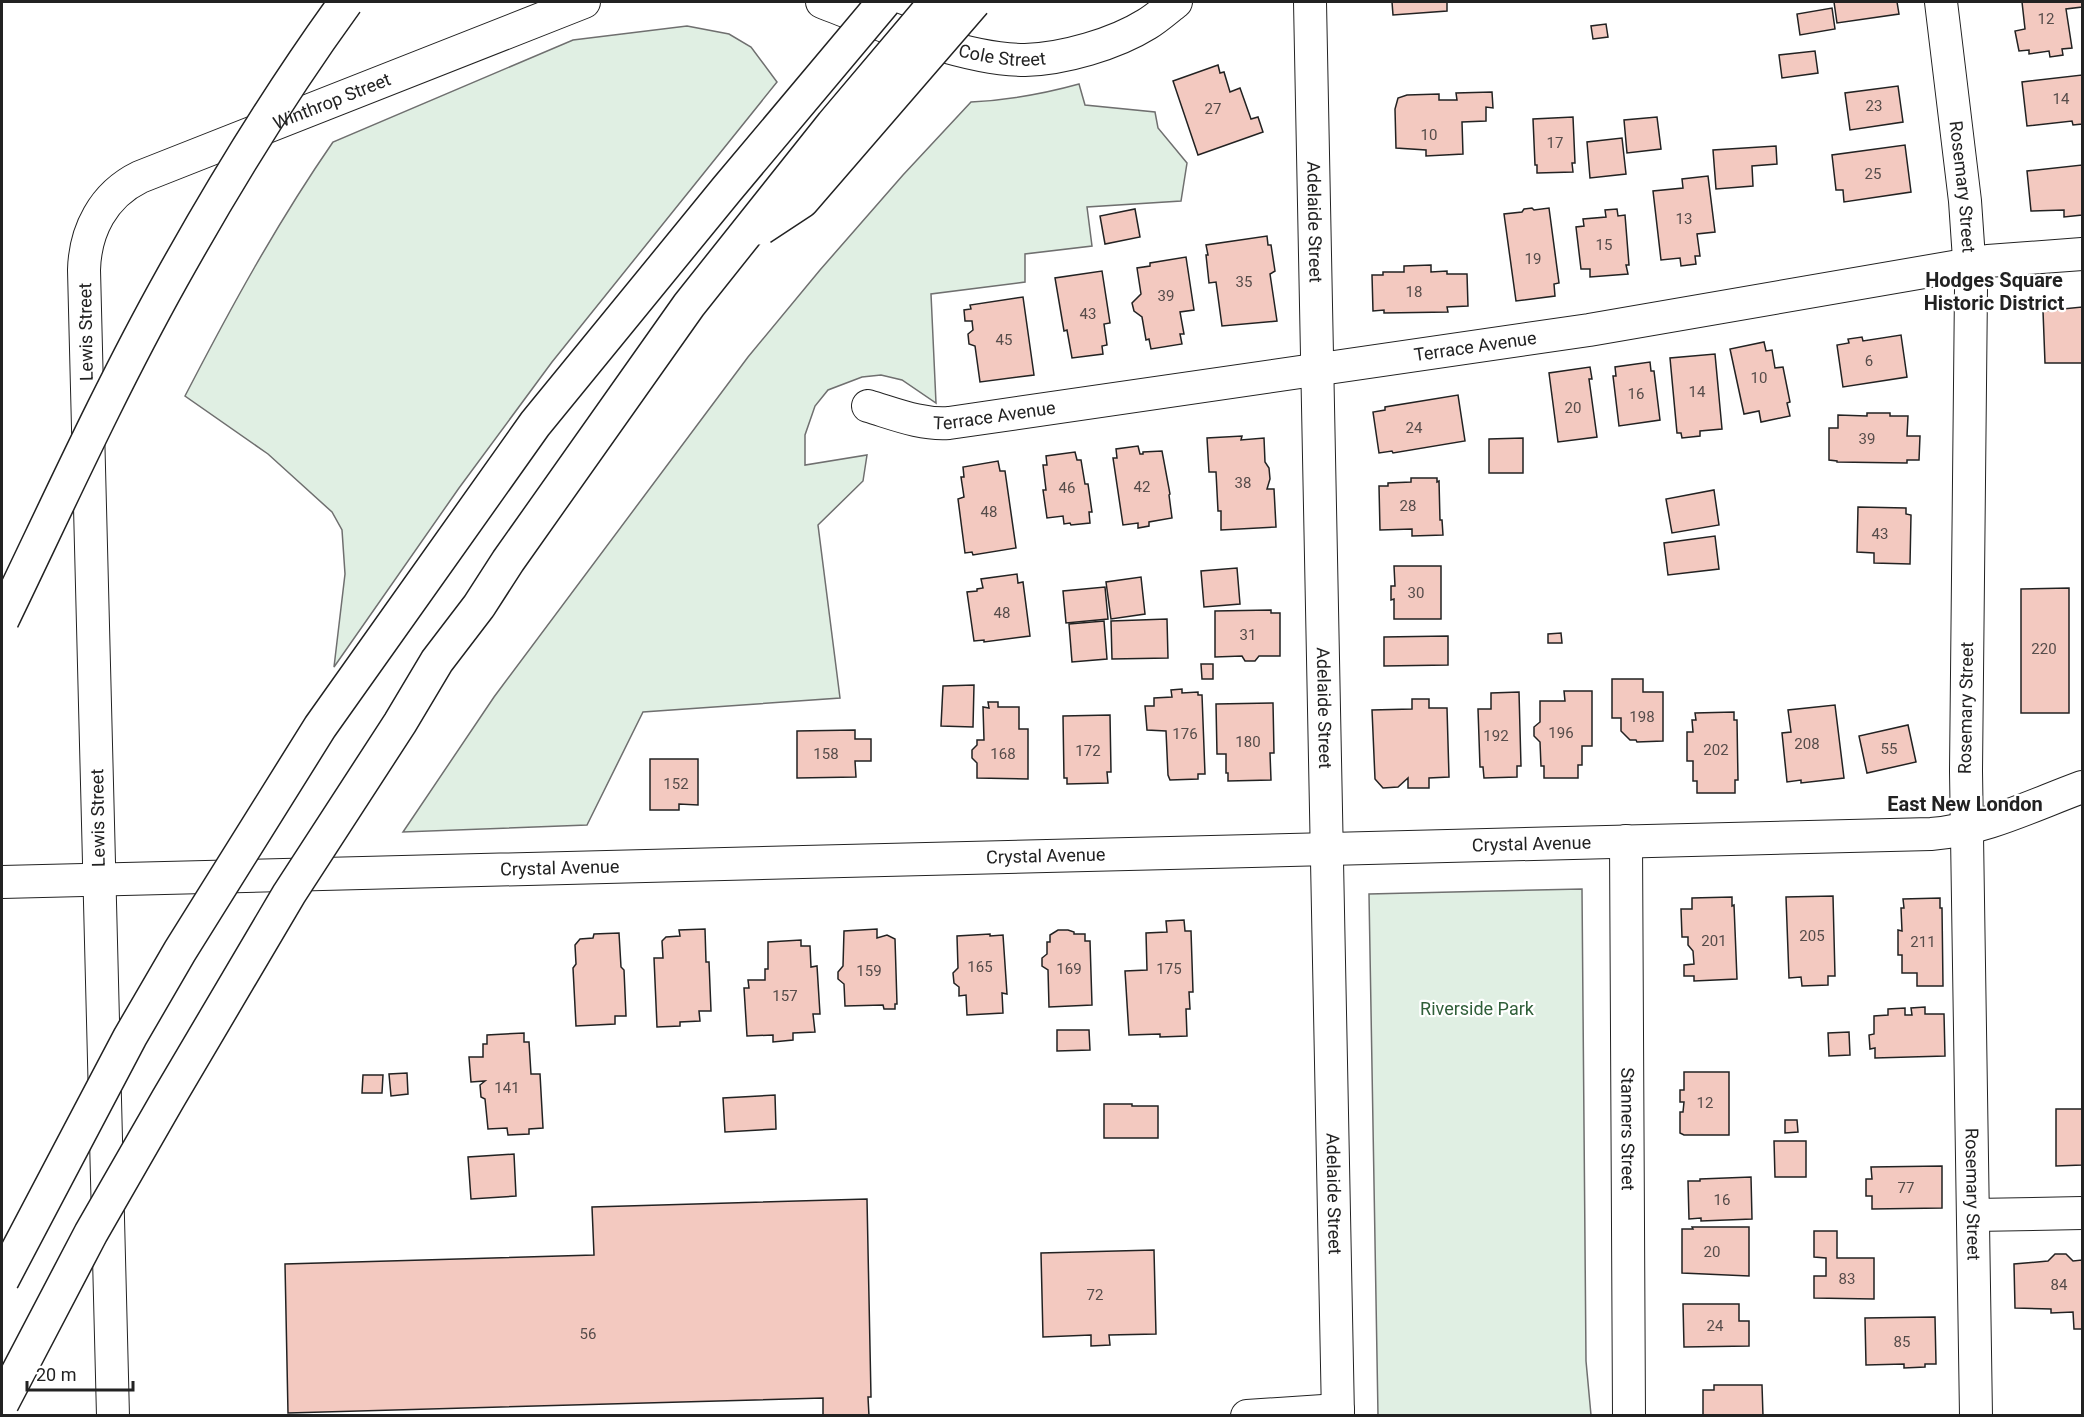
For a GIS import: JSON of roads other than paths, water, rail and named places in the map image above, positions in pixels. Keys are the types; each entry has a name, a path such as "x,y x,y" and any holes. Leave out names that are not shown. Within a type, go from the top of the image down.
{"highway":[{"path":"2,620 98,421 171,279 254,139 346,2"},
{"path":"2,1280 130,1037 180,951 320,727 535,424 727,189 885,2"},
{"path":"2,1403 125,1173 322,842 437,662 479,606 508,561 689,305 833,123 936,2"},
{"path":"737,244 802,201 974,2"}],"street":[{"name":"Winthrop Street","path":"95,222 110,199 126,185 140,177 584,2"},
{"name":"Cole Street","path":"822,2 934,42 975,53 1023,60 1062,55 1107,43 1147,24 1176,2"},
{"name":"Adelaide Street","path":"1310,2 1338,1413"},
{"name":"Rosemary Street","path":"1941,2 1965,201 1970,264 1966,828 1976,1416"},
{"name":"Lewis Street","path":"95,222 85,253 84,270 113,1416"},
{"name":"Terrace Avenue","path":"868,406 918,421 935,424 950,423 1589,330 1970,264 2082,254"},
{"name":"Crystal Avenue","path":"2,882 1931,834 1998,819 2082,787"},
{"name":"Stanners Street","path":"1626,841 1629,1416"},
{"path":"1973,1215 2082,1213"},
{"path":"1247,1416 1338,1413"}],"district":[{"name":"Hodges Square Historic District","path":"1994,292"},
{"name":"East New London","path":"1965,804"}],"park label":[{"name":"Riverside Park","path":"1477,1009"}]}
